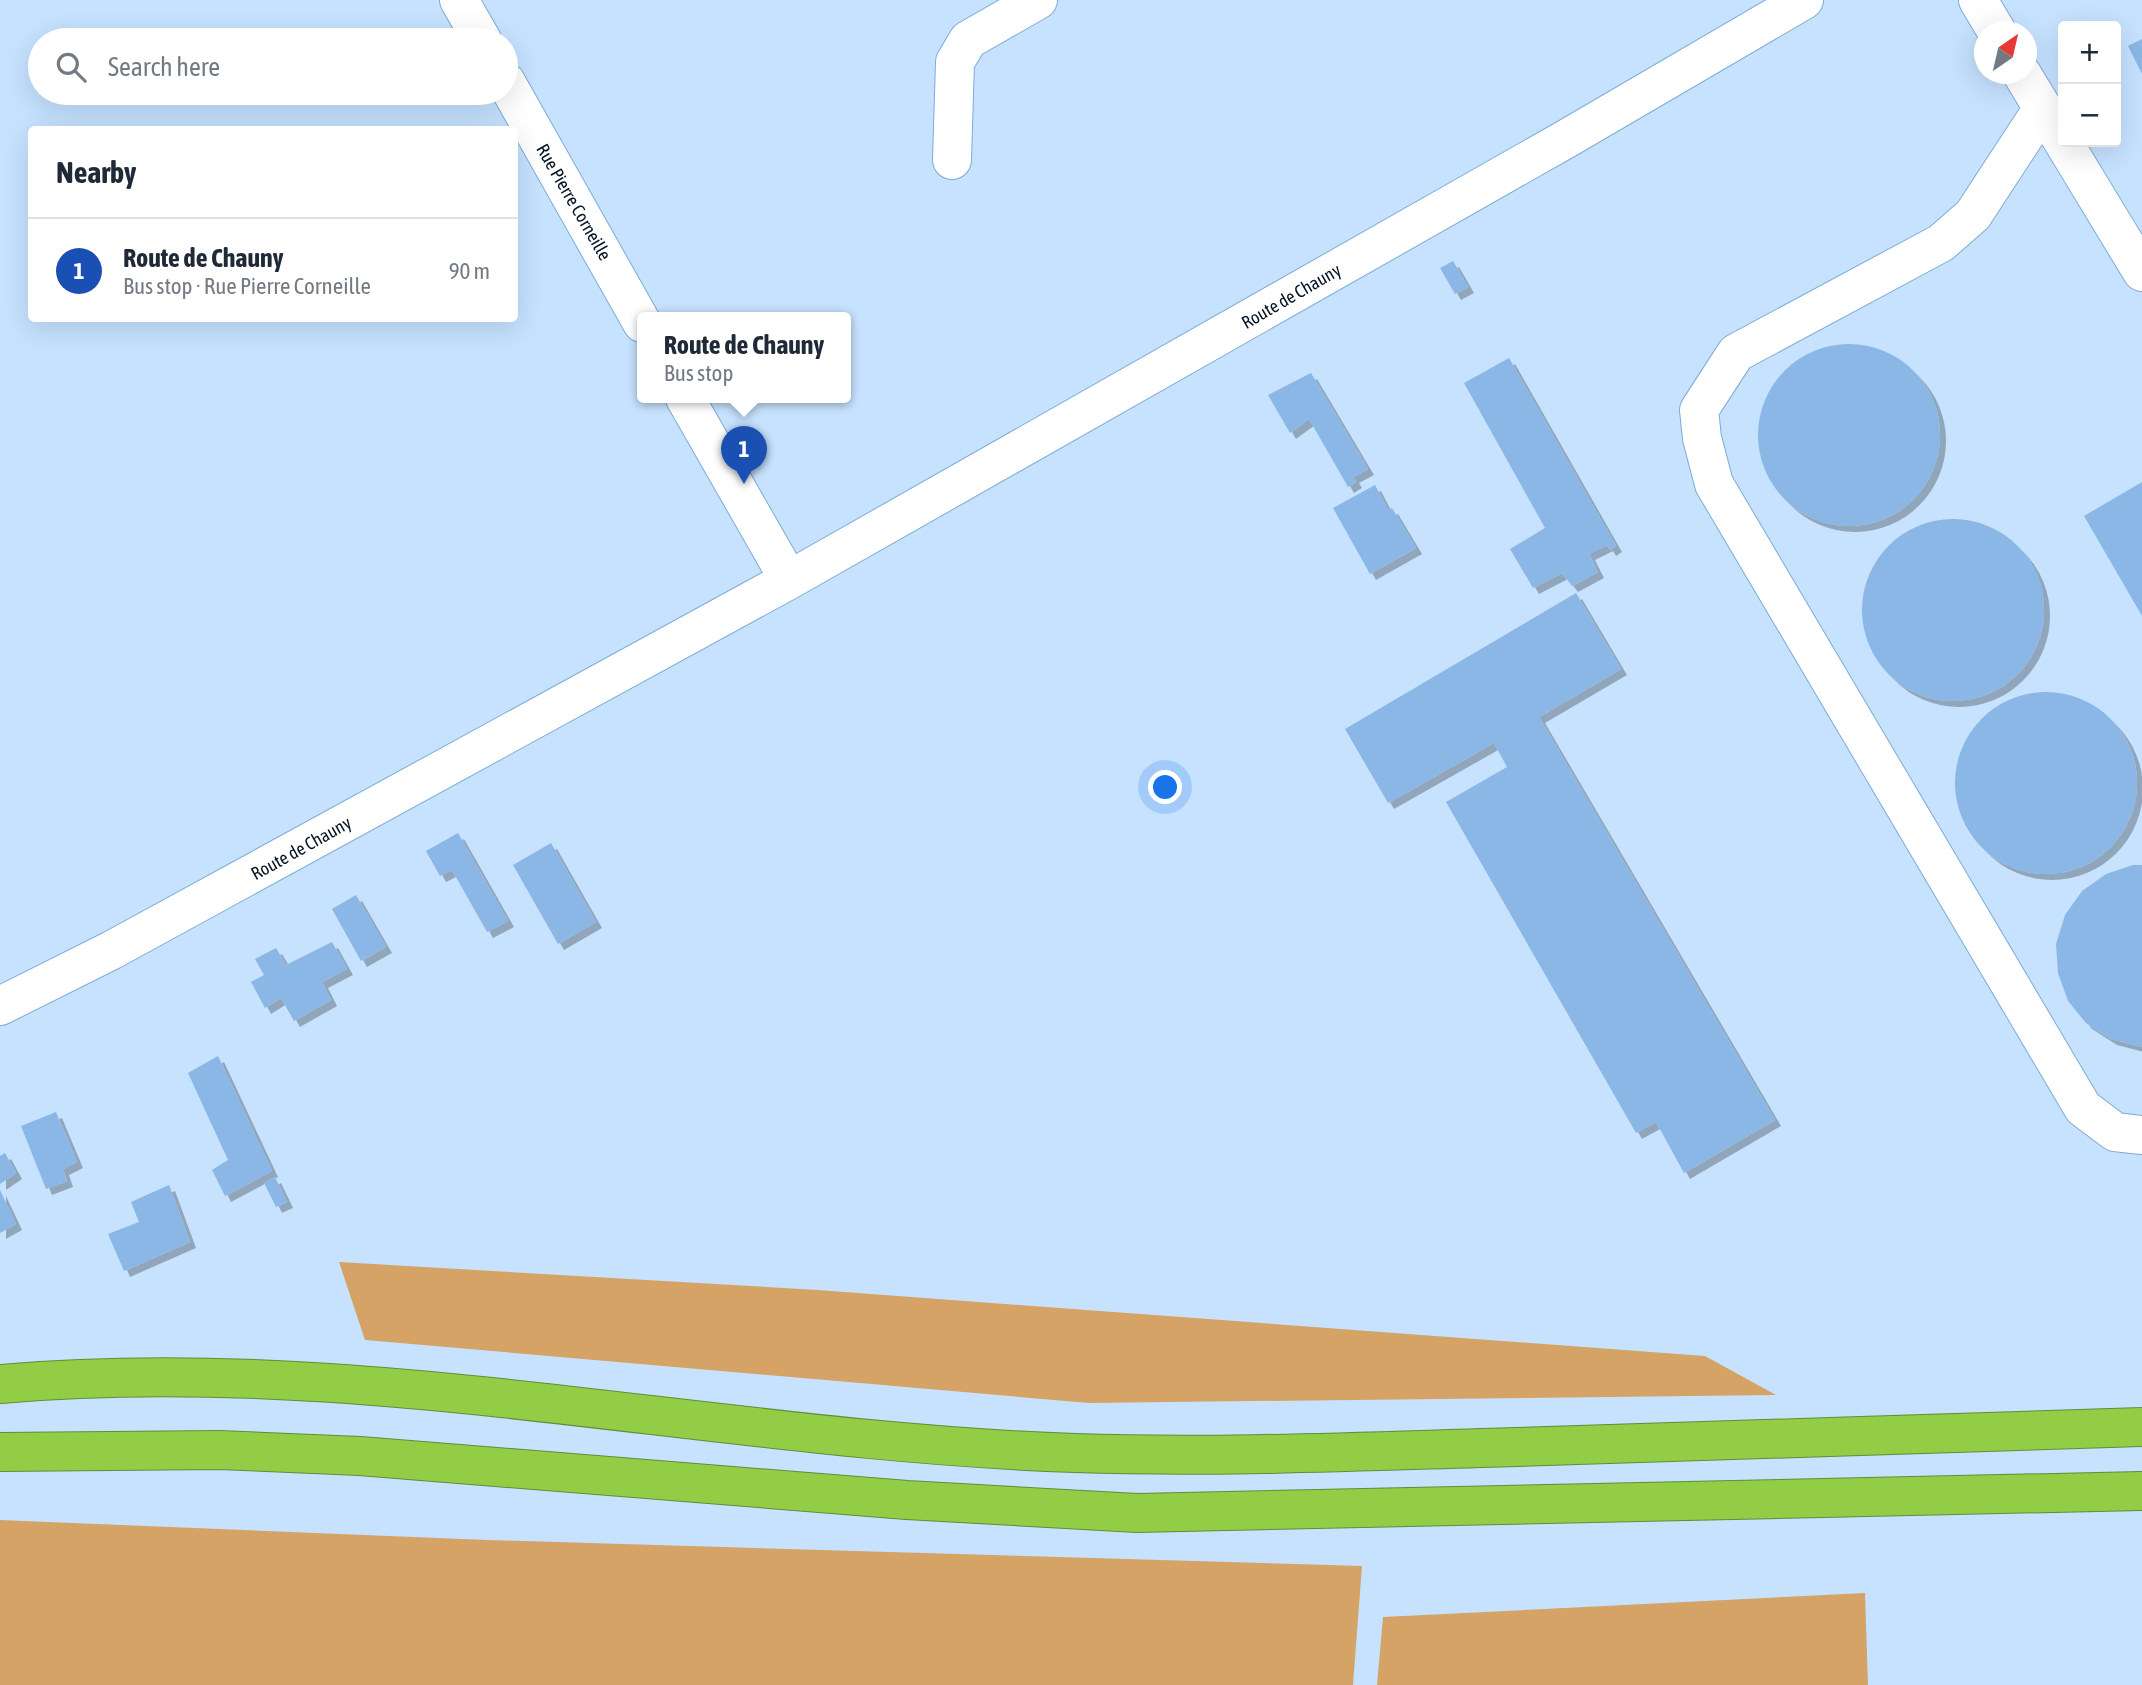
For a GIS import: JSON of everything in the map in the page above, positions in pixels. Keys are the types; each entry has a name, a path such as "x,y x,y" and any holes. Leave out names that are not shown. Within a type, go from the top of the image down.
{"highway":[{"path":"0,1384 84,1377 195,1376 343,1384 893,1440 1074,1453 1312,1453 2142,1427"},
{"path":"0,1452 219,1450 360,1456 907,1500 1137,1513 2142,1491"},
{"path":"0,1458 41,1451"}],"street":[{"path":"460,0 475,28"},
{"path":"952,160 955,62 968,40 1038,0"},
{"name":"Route de Chauny","path":"0,1006 112,950 789,580 1566,139 1804,0"},
{"path":"1978,0 1990,21"},
{"path":"2028,84 2142,272"},
{"name":"Rue Pierre Corneille","path":"518,103 637,314"},
{"path":"2043,108 1973,215 1941,243 1736,353 1699,410 1702,438 1714,484 2083,1108 2115,1132 2142,1135"},
{"path":"688,403 789,580"}],"shaded area":[{"path":"339,1262 818,1290 1705,1356 1776,1395 1089,1403 365,1340"},
{"path":"0,1520 487,1540 1362,1566 1353,1685 0,1685"},
{"path":"1865,1593 1868,1685 1377,1685 1383,1617"}],"building":[{"path":"2142,39 2142,74 2128,46"},
{"path":"1453,261 1468,287 1455,294 1440,268"},
{"path":"1849,344 1884,351 1913,371 1933,400 1940,435 1933,470 1913,499 1884,519 1849,526 1814,519 1785,499 1765,470 1758,435 1765,400 1785,371 1814,351"},
{"path":"1509,358 1616,546 1610,550 1607,545 1589,554 1598,572 1572,586 1562,573 1533,588 1510,549 1545,528 1464,383"},
{"path":"1311,373 1368,469 1353,477 1356,482 1348,487 1309,419 1290,433 1268,395"},
{"path":"2142,482 2142,616 2084,516"},
{"path":"1375,485 1388,510 1392,508 1416,548 1370,574 1333,508"},
{"path":"1953,519 1988,526 2017,546 2037,575 2044,610 2037,645 2017,674 1988,694 1953,701 1918,694 1889,674 1869,645 1862,610 1869,575 1889,546 1918,526"},
{"path":"1576,593 1621,669 1539,717 1775,1120 1684,1173 1656,1122 1636,1133 1446,802 1507,767 1494,743 1388,803 1345,729"},
{"path":"2046,692 2081,699 2110,719 2130,748 2137,783 2130,818 2110,847 2081,867 2046,874 2011,867 1982,847 1962,818 1955,783 1962,748 1982,719 2011,699"},
{"path":"458,833 508,921 487,932 452,870 440,876 426,851"},
{"path":"551,843 596,922 558,944 513,865"},
{"path":"2133,865 2142,865 2142,1047 2111,1039 2086,1023 2068,1001 2058,973 2056,944 2065,915 2082,891 2106,874"},
{"path":"356,895 386,947 361,961 332,909"},
{"path":"332,942 347,969 322,982 331,1000 294,1021 281,998 265,1008 251,982 264,975 255,959 276,948 286,965"},
{"path":"218,1056 272,1171 225,1196 212,1170 228,1160 188,1073"},
{"path":"56,1112 77,1162 63,1169 67,1181 46,1189 21,1126"},
{"path":"5,1153 16,1173 0,1184 0,1156"},
{"path":"275,1177 287,1202 276,1207 264,1183"},
{"path":"169,1185 190,1242 124,1271 108,1234 139,1222 131,1202"},
{"path":"0,1190 16,1224 0,1233"}],"place":[{"name":"Route de Chauny","path":"744,484"}]}
